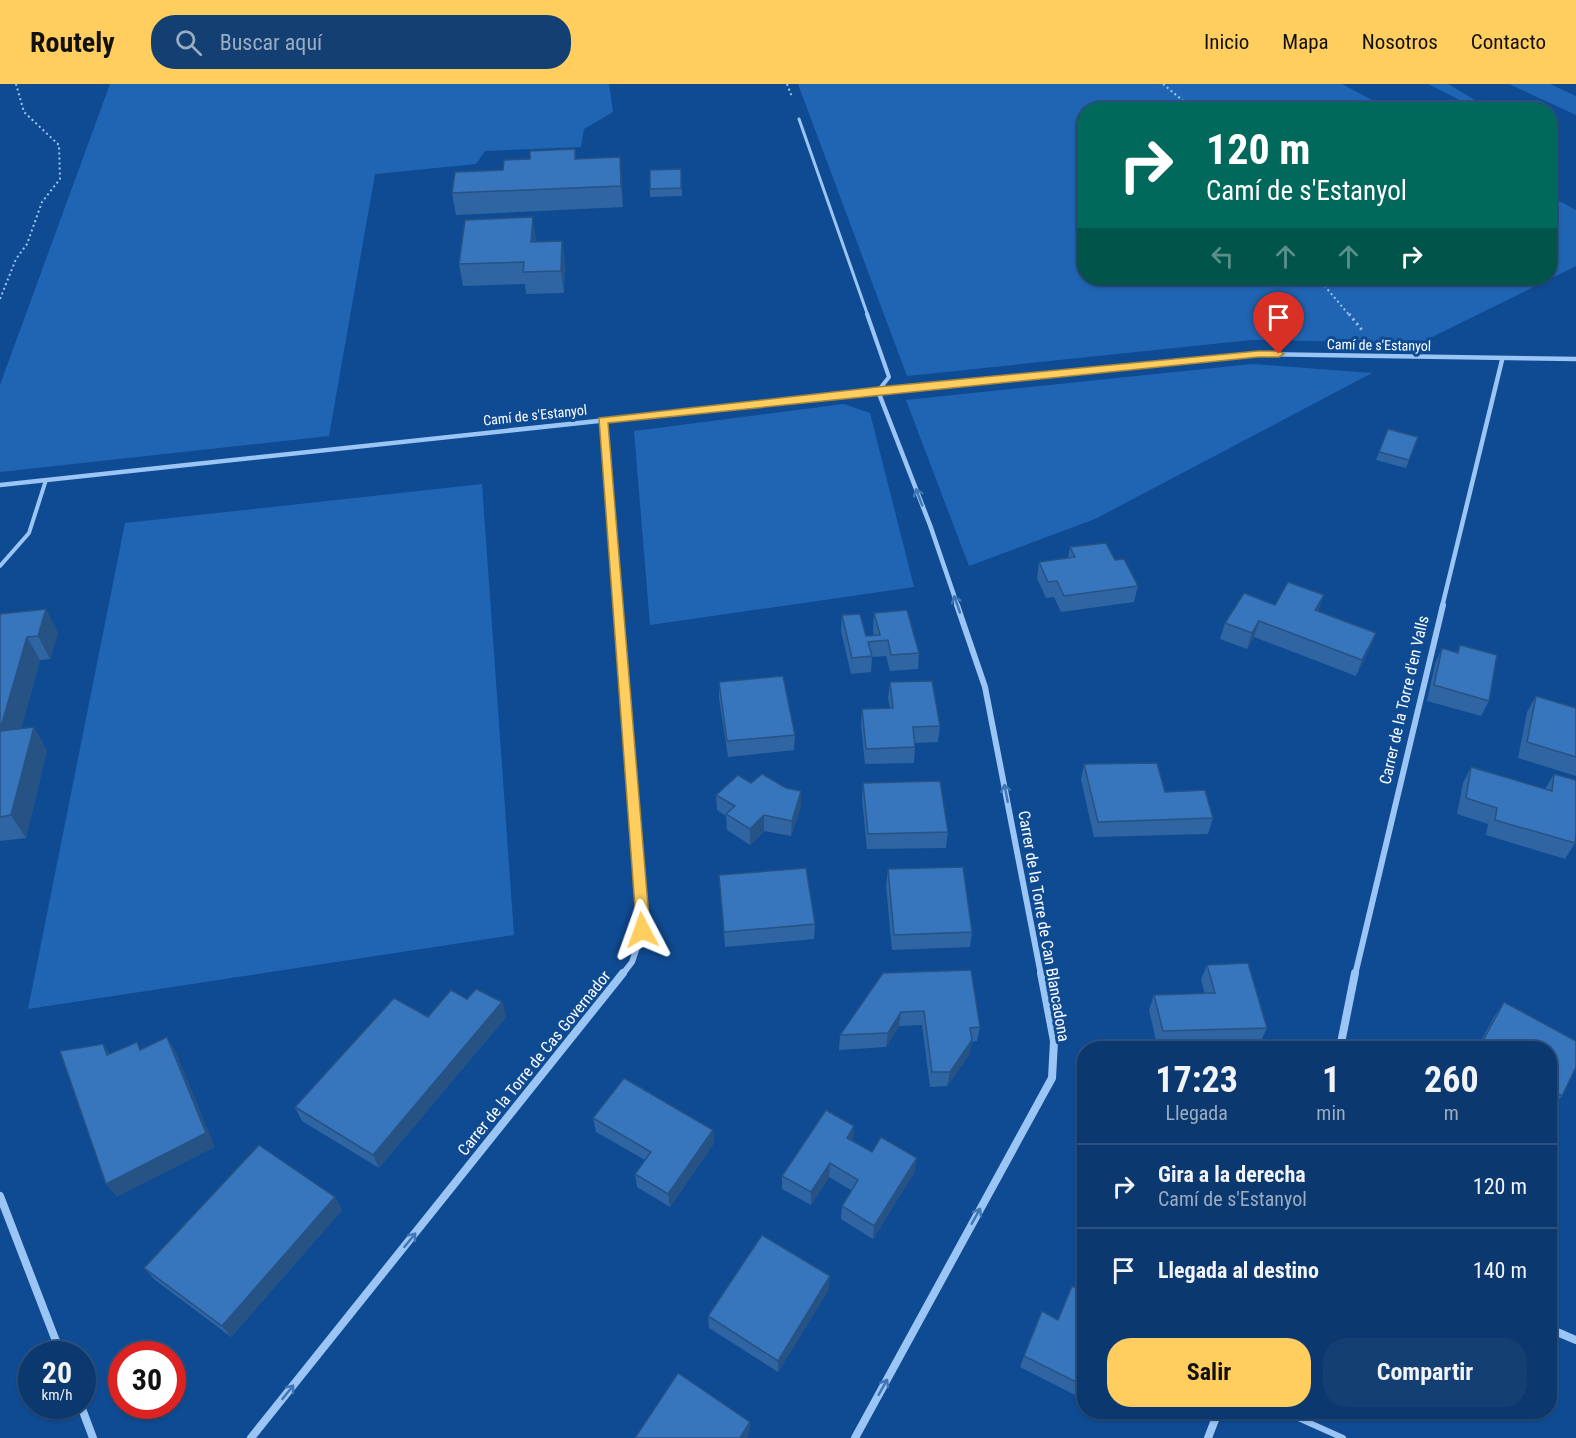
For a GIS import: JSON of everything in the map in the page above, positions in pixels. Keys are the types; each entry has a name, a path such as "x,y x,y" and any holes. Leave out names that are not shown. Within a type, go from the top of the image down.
{"street":[{"name":"Camí de s'Estanyol","path":"0,485 878,390 1258,354 1502,360 1576,359"},
{"name":"Carrer de la Torre d'en Valls","path":"1341,1041 1366,921 1502,360"},
{"name":"Carrer de la Torre de Can Blancadona","path":"855,1438 1052,1078 1054,1041 985,687 930,525 878,390"},
{"name":"Carrer de la Torre de Cas Governador","path":"251,1438 632,962 642,930 602,420"},
{"path":"0,1196 56,1341"},
{"path":"1557,1332 1576,1340"},
{"path":"86,1419 93,1438"},
{"path":"1208,1438 1215,1419"}],"lane":[{"path":"799,119 890,377 878,390"},
{"path":"0,566 29,533 46,480"},
{"path":"1301,1419 1343,1438"}],"path":[{"path":"0,299 16,259 27,244 42,202 60,179 59,145 24,112 16,84"},
{"path":"1163,84 1184,102"},
{"path":"1324,285 1384,357"}],"shaded area":[{"path":"110,84 609,84 613,112 584,129 581,147 485,151 476,164 375,174 329,436 0,472 0,385"},
{"path":"798,84 1342,84 1376,102 1077,102 1077,285 1538,285 1420,343 1251,340 907,376"},
{"path":"1428,84 1448,84 1478,102 1464,102"},
{"path":"1509,84 1550,84 1576,96 1576,115 1557,106 1557,102 1548,102"},
{"path":"1557,200 1576,210 1576,266 1557,275"},
{"path":"1252,364 1372,373 1095,519 969,566 906,400"},
{"path":"844,404 870,413 914,587 650,625 634,431"},
{"path":"482,484 514,935 28,1009 125,523"}],"building":[{"path":"575,149 575,159 620,157 621,186 452,193 455,172 503,170 504,160 530,159 530,151"},
{"path":"681,169 681,188 650,189 650,170"},
{"path":"533,217 531,242 562,241 561,271 523,272 524,262 459,264 465,220"},
{"path":"1388,429 1418,437 1409,460 1379,452"},
{"path":"1106,543 1115,560 1124,559 1138,586 1064,596 1057,581 1048,582 1039,562 1075,557 1070,547"},
{"path":"1288,582 1324,595 1315,610 1376,633 1362,660 1259,621 1252,633 1225,623 1244,593 1275,605"},
{"path":"46,609 38,636 27,637 0,730 0,614"},
{"path":"907,610 919,653 891,655 888,640 868,642 872,656 852,658 842,615 860,614 866,636 880,635 874,613"},
{"path":"1460,645 1497,655 1489,701 1434,685 1442,648 1458,653"},
{"path":"783,676 795,735 727,741 719,682"},
{"path":"932,681 940,726 913,727 915,747 866,749 862,709 893,708 890,682"},
{"path":"1536,696 1576,708 1576,757 1527,742"},
{"path":"34,727 11,815 0,817 0,731"},
{"path":"1157,763 1165,792 1205,790 1213,818 1098,822 1084,764"},
{"path":"1471,767 1552,791 1554,774 1576,780 1575,843 1495,820 1497,808 1466,798"},
{"path":"762,774 786,788 801,791 792,821 764,815 750,829 726,814 735,806 716,795 738,775 751,783"},
{"path":"940,781 948,832 868,834 863,783"},
{"path":"963,867 972,932 894,935 888,869"},
{"path":"806,868 815,924 724,932 719,875"},
{"path":"1248,963 1267,1028 1163,1031 1154,995 1215,993 1207,965"},
{"path":"971,970 980,1027 970,1028 972,1040 950,1072 932,1072 924,1011 901,1012 888,1033 840,1035 883,973"},
{"path":"476,989 502,1002 373,1155 295,1107 394,998 428,1017 451,990 467,999"},
{"path":"1504,1002 1576,1041 1576,1067 1562,1096 1557,1093 1557,1041 1483,1041"},
{"path":"167,1037 206,1133 106,1184 60,1051 103,1044 107,1055 137,1042 140,1050"},
{"path":"624,1078 713,1130 668,1194 635,1174 651,1152 593,1118"},
{"path":"826,1110 854,1126 847,1138 872,1152 881,1137 917,1158 874,1226 842,1206 858,1180 830,1163 811,1192 782,1176"},
{"path":"259,1145 335,1197 222,1326 144,1268"},
{"path":"762,1235 830,1276 778,1361 708,1316"},
{"path":"1072,1286 1077,1288 1077,1382 1024,1356 1042,1311 1058,1320"},
{"path":"678,1373 750,1422 740,1438 635,1438"}],"route":[{"path":"642,930 602,420 878,390 1258,354 1279,354"}]}
